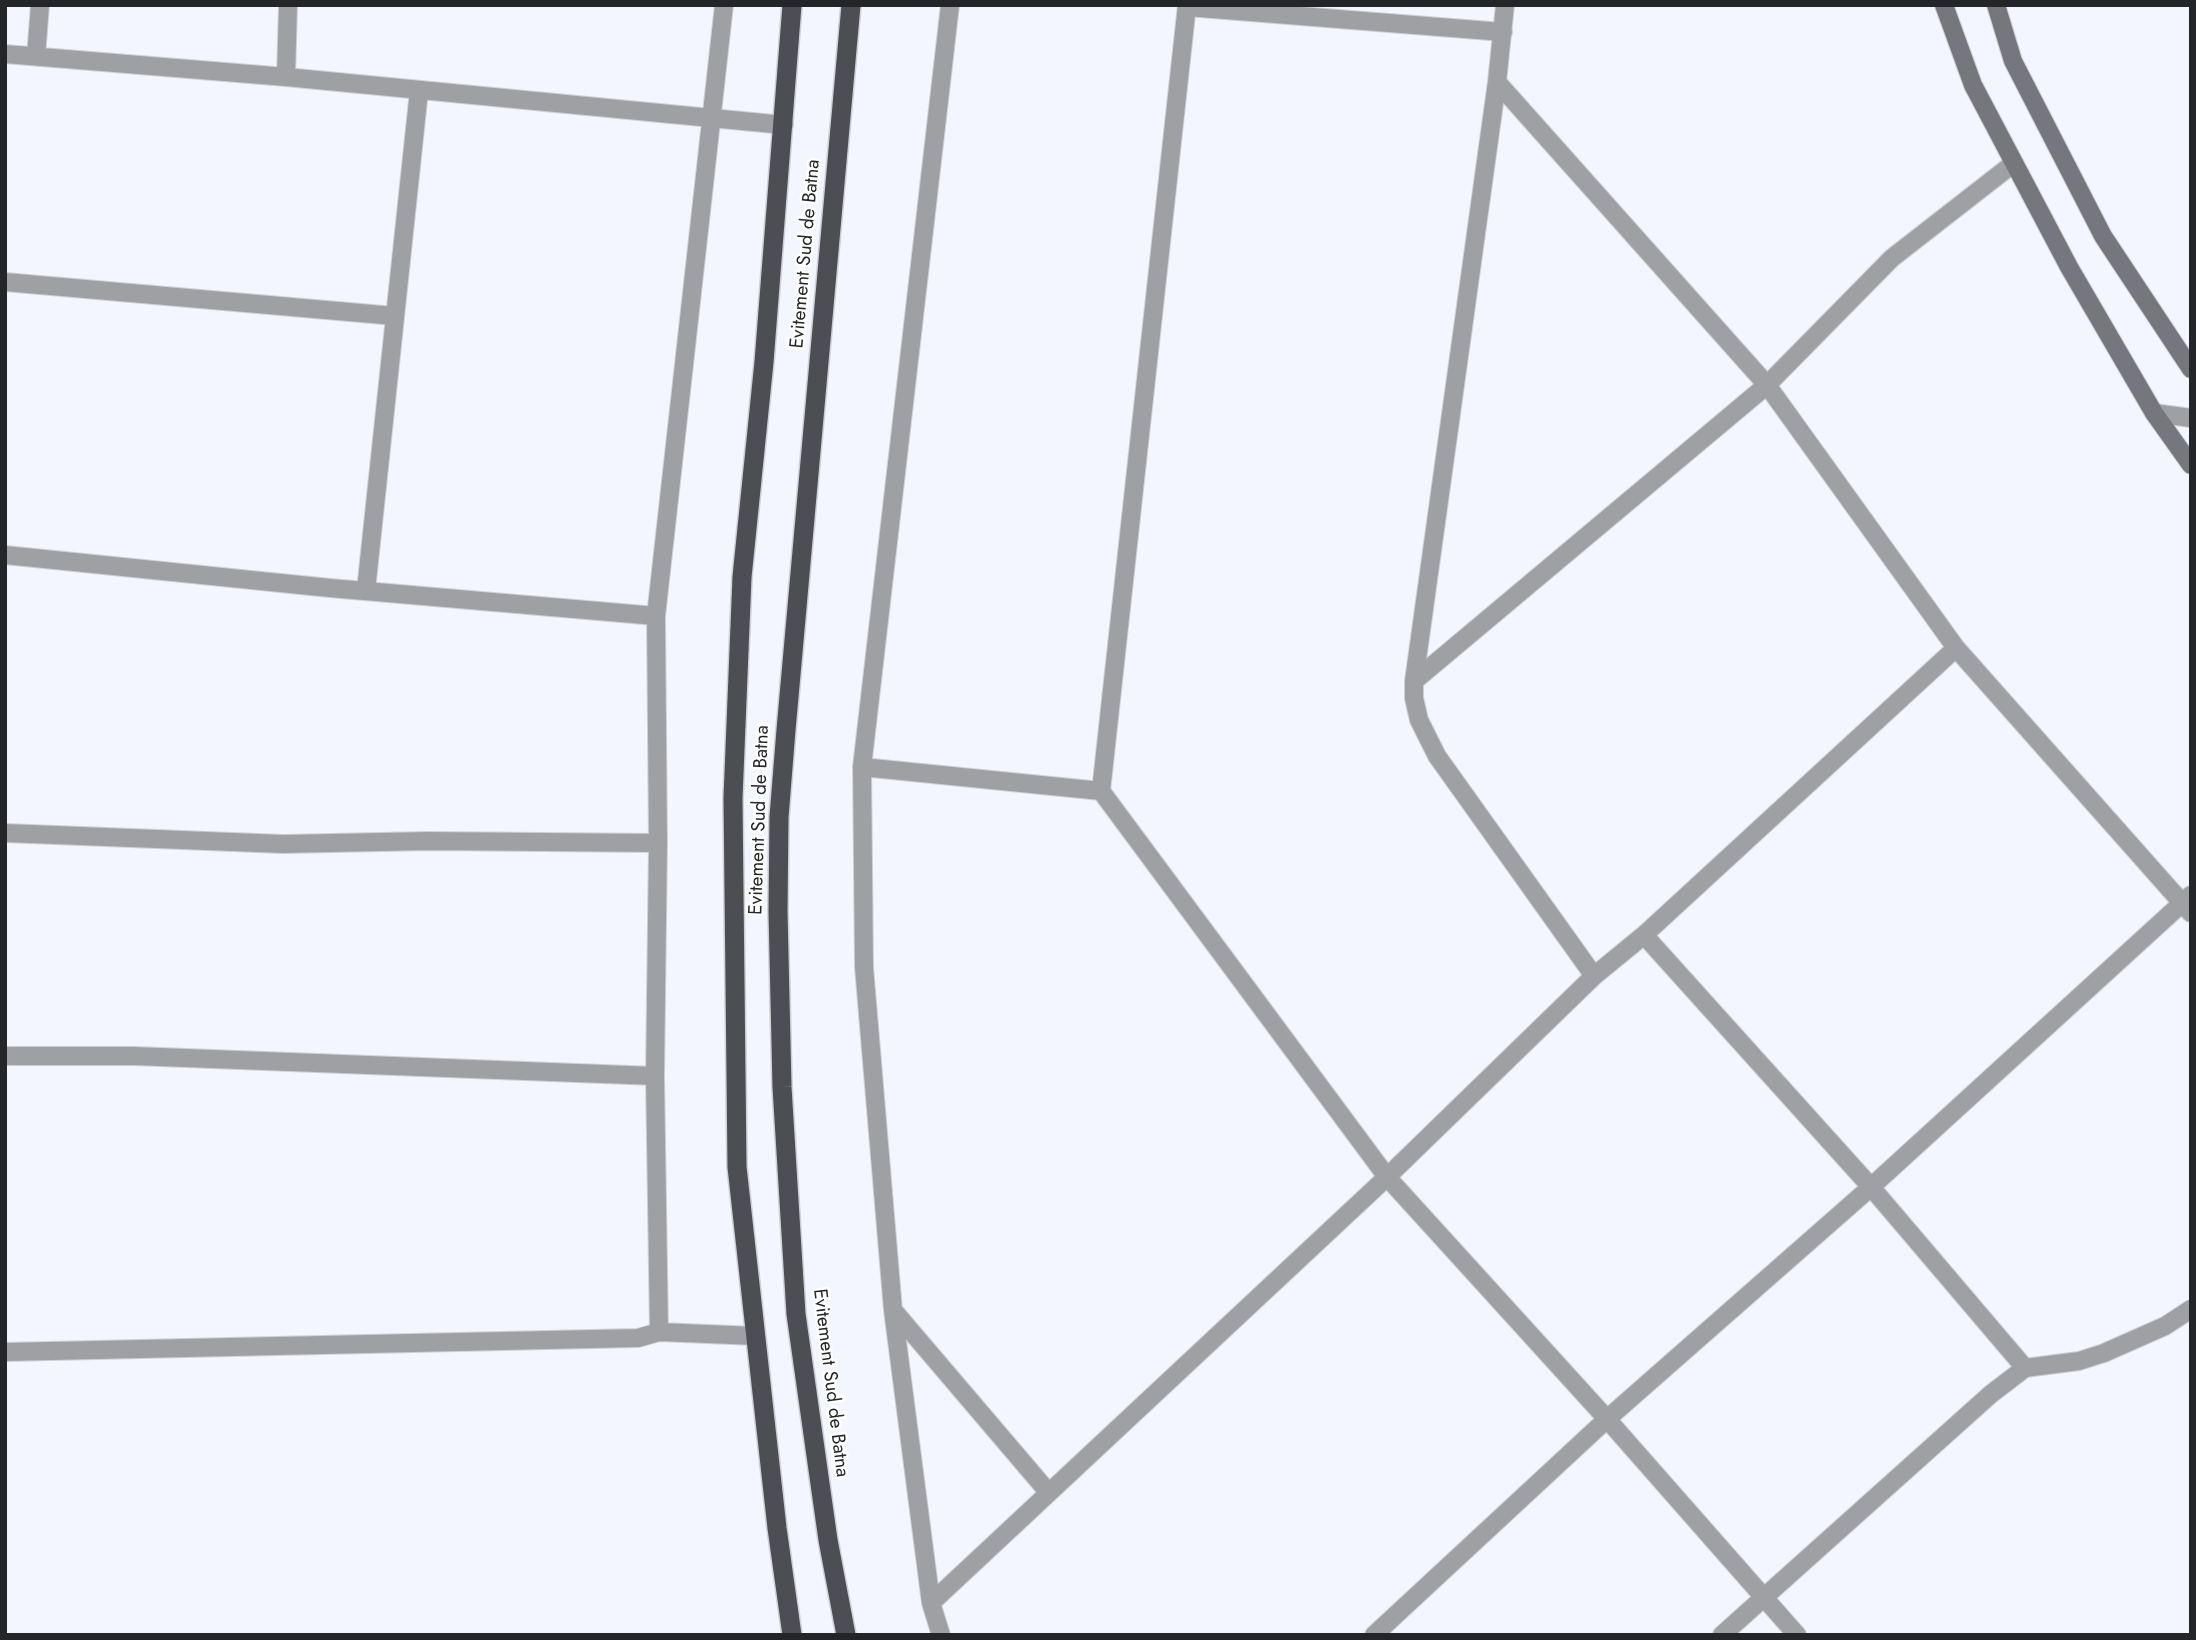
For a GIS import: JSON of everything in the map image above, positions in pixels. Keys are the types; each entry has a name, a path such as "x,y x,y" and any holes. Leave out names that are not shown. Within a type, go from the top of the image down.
{"highway":[{"name":"Evitement Sud de Batna","path":"792,1635 777,1528 737,1167 733,798 742,577 793,5"},
{"name":"Evitement Sud de Batna","path":"846,1635 828,1540 796,1314 782,1087 778,911 779,817 785,742 851,5"}],"main road":[{"path":"1944,5 1973,85 2068,267 2154,413 2191,465"},
{"path":"1996,5 2013,61 2104,236 2191,369"}],"street":[{"path":"36,56 40,5"},
{"path":"286,77 288,5"},
{"path":"659,1332 655,1076 658,844 656,616 724,5"},
{"path":"941,1635 930,1603 893,1310 864,967 862,767 950,5"},
{"path":"1505,5 1497,82 1414,681 1414,698 1419,720 1437,756 1594,976"},
{"path":"1503,32 1187,6 1101,791 1387,1177 1607,1419 1797,1635"},
{"path":"5,54 286,77 784,125"},
{"path":"1374,1635 1607,1419 2188,904 1956,648 1767,384 1497,82"},
{"path":"366,590 419,91"},
{"path":"1414,681 1767,384 1892,258 2014,163"},
{"path":"5,282 395,316"},
{"path":"2154,413 2191,418"},
{"path":"5,555 656,616"},
{"path":"930,1603 1387,1177 1594,976 1644,935 1956,648"},
{"path":"862,767 1101,791"},
{"path":"5,833 283,844 429,841 658,844"},
{"path":"1644,935 1871,1187 2025,1368"},
{"path":"5,1056 134,1056 655,1076"},
{"path":"1722,1635 1991,1394 2025,1368 2079,1361 2104,1353 2165,1326 2191,1309"},
{"path":"893,1310 1049,1493"},
{"path":"5,1352 638,1338 659,1332 756,1336"}]}
